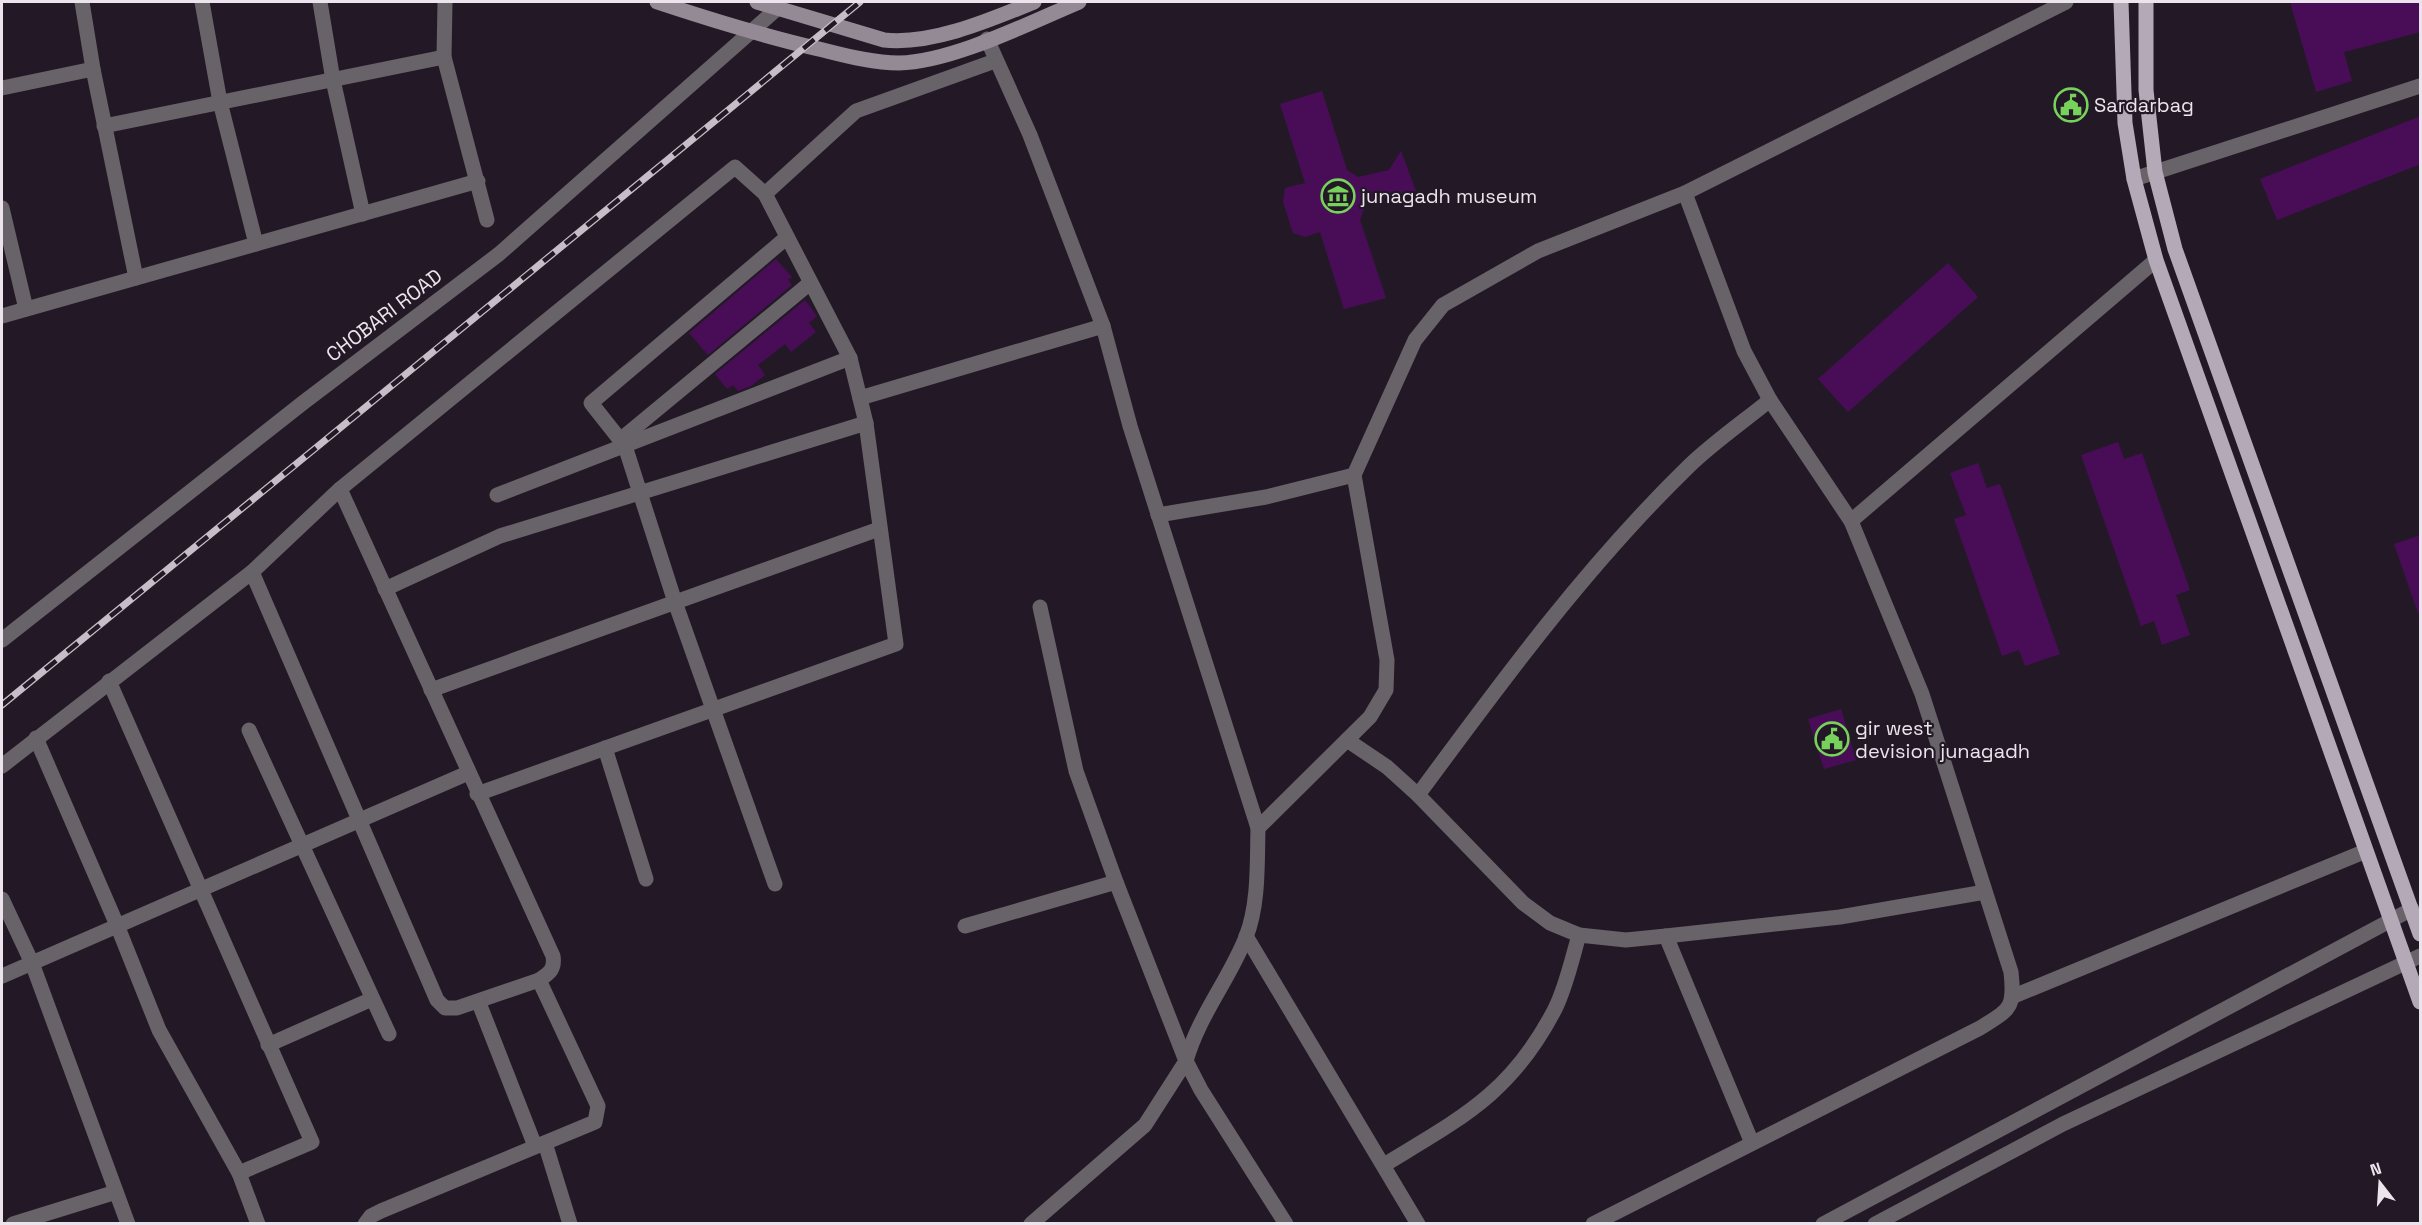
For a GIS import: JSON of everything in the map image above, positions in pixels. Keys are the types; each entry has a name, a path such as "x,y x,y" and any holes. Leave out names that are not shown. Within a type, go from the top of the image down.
{"main road":[{"path":"657,2 750,30 861,59 899,63 942,54 987,39 1079,2"},
{"path":"758,2 782,4 884,40 897,42 930,38 1034,2"},
{"path":"2121,2 2125,123 2134,179 2156,260 2366,850 2392,920 2414,960 2421,1002"},
{"path":"2146,2 2146,90 2155,172 2175,249 2421,934"}],"street":[{"path":"82,2 104,126 136,278"},
{"path":"202,2 220,102 256,244"},
{"path":"320,2 333,80 363,214"},
{"path":"445,2 444,57 487,220"},
{"path":"1258,828 1370,717 1386,690 1388,660 1354,475 1415,340 1443,306 1538,251 1685,193 2066,2"},
{"name":"CHOBARI ROAD","path":"2,640 304,402 499,254 782,4"},
{"path":"987,39 1030,135 1103,326 1158,515 1258,828 1256,878 1246,936 1193,1035 1186,1061 1145,1125 1031,1224"},
{"path":"104,126 444,57"},
{"path":"765,194 856,111 995,61"},
{"path":"2,88 93,69"},
{"path":"2134,179 2421,86"},
{"path":"2,766 252,572 340,489 735,167 765,194 850,358 866,423 896,644 477,794"},
{"path":"2,316 478,182"},
{"path":"1593,1224 1980,1028 2006,1011 2014,996 2011,972 1922,694 1851,521 1770,400 1743,351 1685,193"},
{"path":"2,208 26,309"},
{"path":"775,884 675,602 622,443 591,403 786,238"},
{"path":"1851,521 2156,260"},
{"path":"622,443 810,283"},
{"path":"860,398 1103,326"},
{"path":"497,495 622,443 850,358"},
{"path":"1418,795 1519,659 1603,558 1691,465 1770,400"},
{"path":"385,589 500,536 866,423"},
{"path":"1158,515 1266,497 1354,475"},
{"path":"252,572 437,1000 445,1008 479,1003 539,980 550,973 554,965 553,956 477,794 340,489"},
{"path":"431,690 879,529"},
{"path":"1040,607 1076,771 1116,882 1186,1061 1201,1090 1286,1224"},
{"path":"109,681 312,1142 239,1173"},
{"path":"249,730 389,1034"},
{"path":"36,738 117,925 159,1030 239,1173 258,1224"},
{"path":"1347,740 1387,767 1418,795 1523,903 1550,923 1580,935 1626,940 1666,936 1840,917 1985,892"},
{"path":"605,748 646,879"},
{"path":"2,976 468,772"},
{"path":"2014,996 2366,850"},
{"path":"965,926 1116,882"},
{"path":"2,899 32,963 128,1224"},
{"path":"1823,1224 2412,909"},
{"path":"1384,1165 1473,1111 1503,1085 1532,1048 1556,1007 1580,935"},
{"path":"1246,936 1418,1224"},
{"path":"1666,936 1752,1143"},
{"path":"1875,1224 2063,1124 2414,960"},
{"path":"365,1224 371,1216 381,1211 540,1144 588,1127 595,1122 599,1113 598,1106 539,980"},
{"path":"268,1045 372,999"},
{"path":"479,1003 540,1144 570,1224"},
{"path":"13,1224 116,1192"}],"building":[{"path":"2290,2 2421,2 2421,32 2344,52 2352,81 2316,92"},
{"name":"junagadh museum","path":"1322,91 1347,170 1358,177 1389,170 1401,151 1416,191 1367,201 1360,220 1386,298 1344,309 1320,232 1305,237 1293,233 1283,202 1285,188 1305,183 1280,104"},
{"path":"2421,116 2421,164 2277,220 2260,179"},
{"path":"776,259 792,277 788,280 792,285 708,355 689,333"},
{"path":"1948,263 1978,297 1848,412 1818,379"},
{"path":"805,300 817,316 809,323 816,332 791,352 785,344 758,365 765,375 751,386 738,391 733,385 727,389 715,374"},
{"path":"2118,442 2124,459 2142,453 2190,590 2176,595 2190,635 2162,645 2154,621 2141,626 2081,455"},
{"path":"1978,463 1987,488 2000,484 2060,654 2025,666 2019,650 2002,656 1954,519 1966,515 1950,473"},
{"path":"2421,535 2421,612 2418,613 2394,544"},
{"name":"gir west devision junagadh","path":"1841,709 1856,760 1824,769 1808,719"}],"railway":[{"path":"2,705 860,2"}],"place":[{"name":"Sardarbag","path":"2071,105"},
{"name":"junagadh museum","path":"1338,196"},
{"name":"gir west devision junagadh","path":"1832,739"}]}
